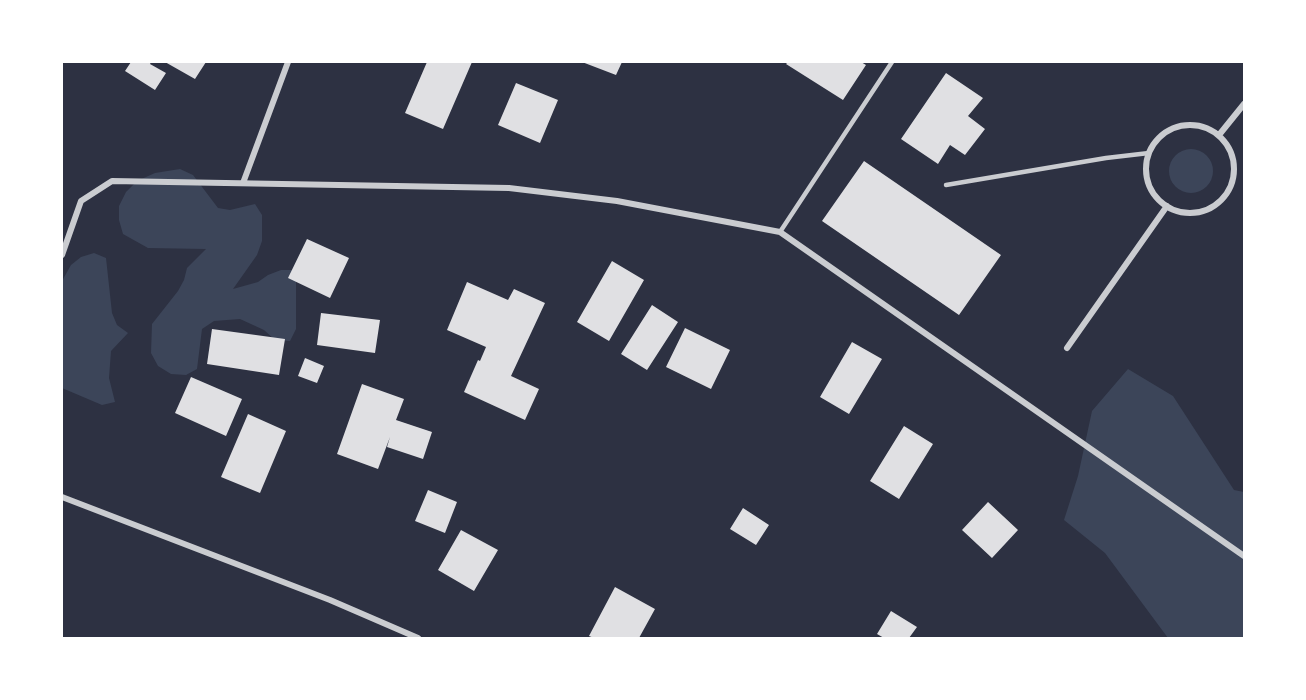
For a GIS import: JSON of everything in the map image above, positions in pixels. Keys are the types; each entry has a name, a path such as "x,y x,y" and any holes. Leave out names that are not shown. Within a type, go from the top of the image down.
{"street":[{"path":"243,183 288,62"},
{"path":"1219,135 1245,104"},
{"path":"1179,126 1206,127 1219,135 1233,156 1235,169 1233,183 1226,196 1203,212 1189,214 1175,211 1167,206 1154,194 1148,181 1146,167 1149,153 1156,141 1166,132 1179,126"},
{"path":"62,255 81,201 112,181 509,188 617,201 780,232 1245,556"},
{"path":"1067,348 1167,206"},
{"path":"62,497 330,600 418,639"}],"lane":[{"path":"780,232 892,62"},
{"path":"946,185 1149,153"}],"shaded area":[{"path":"1191,149 1200,150 1207,155 1212,162 1212,180 1207,187 1200,192 1191,193 1182,192 1175,187 1170,180 1169,171 1170,162 1175,155 1182,150"},
{"path":"180,169 193,175 218,208 230,210 255,204 262,215 262,241 257,255 233,289 258,282 281,270 296,270 296,329 290,341 275,340 264,330 240,319 214,321 202,329 197,369 186,375 171,374 158,366 151,353 152,324 178,291 187,268 206,249 148,248 123,234 119,220 119,206 126,192 137,181 155,173"},
{"path":"94,253 106,258 112,313 117,325 128,333 111,351 109,378 115,402 102,405 62,388 62,281 71,265 81,257"},
{"path":"1128,369 1173,396 1234,490 1244,492 1244,638 1168,638 1105,553 1064,520 1078,476 1092,411"}],"building":[{"path":"131,62 151,62 150,64 166,73 155,90 125,71"},
{"path":"165,62 206,62 195,79"},
{"path":"427,62 472,62 443,129 405,113"},
{"path":"582,62 622,62 616,75"},
{"path":"788,62 861,62 866,65 843,100 786,64"},
{"path":"946,73 983,98 968,116 985,129 965,155 950,145 938,164 901,139"},
{"path":"516,83 558,100 540,143 498,125"},
{"path":"864,161 1001,255 959,315 822,221"},
{"path":"307,239 349,258 330,298 288,278"},
{"path":"612,261 644,280 609,341 577,322"},
{"path":"467,282 508,300 514,289 545,303 511,376 539,389 525,420 464,392 486,347 447,330"},
{"path":"652,305 678,322 647,370 621,354"},
{"path":"321,313 380,320 375,353 317,345"},
{"path":"685,328 730,350 711,389 666,367"},
{"path":"212,329 285,339 279,375 207,364"},
{"path":"852,342 882,359 849,414 820,397"},
{"path":"305,358 324,366 317,383 298,376"},
{"path":"191,377 242,399 226,436 175,413"},
{"path":"362,384 404,399 396,420 432,432 423,459 387,447 390,437 378,469 337,454"},
{"path":"248,414 286,431 260,493 221,477"},
{"path":"904,426 933,444 899,499 870,481"},
{"path":"428,490 457,502 445,533 415,521"},
{"path":"988,502 1018,530 992,558 962,530"},
{"path":"743,508 769,525 756,545 730,529"},
{"path":"461,530 498,550 474,591 438,570"},
{"path":"615,587 655,609 639,638 589,636"},
{"path":"891,611 917,627 909,638 884,638 877,634"}]}
